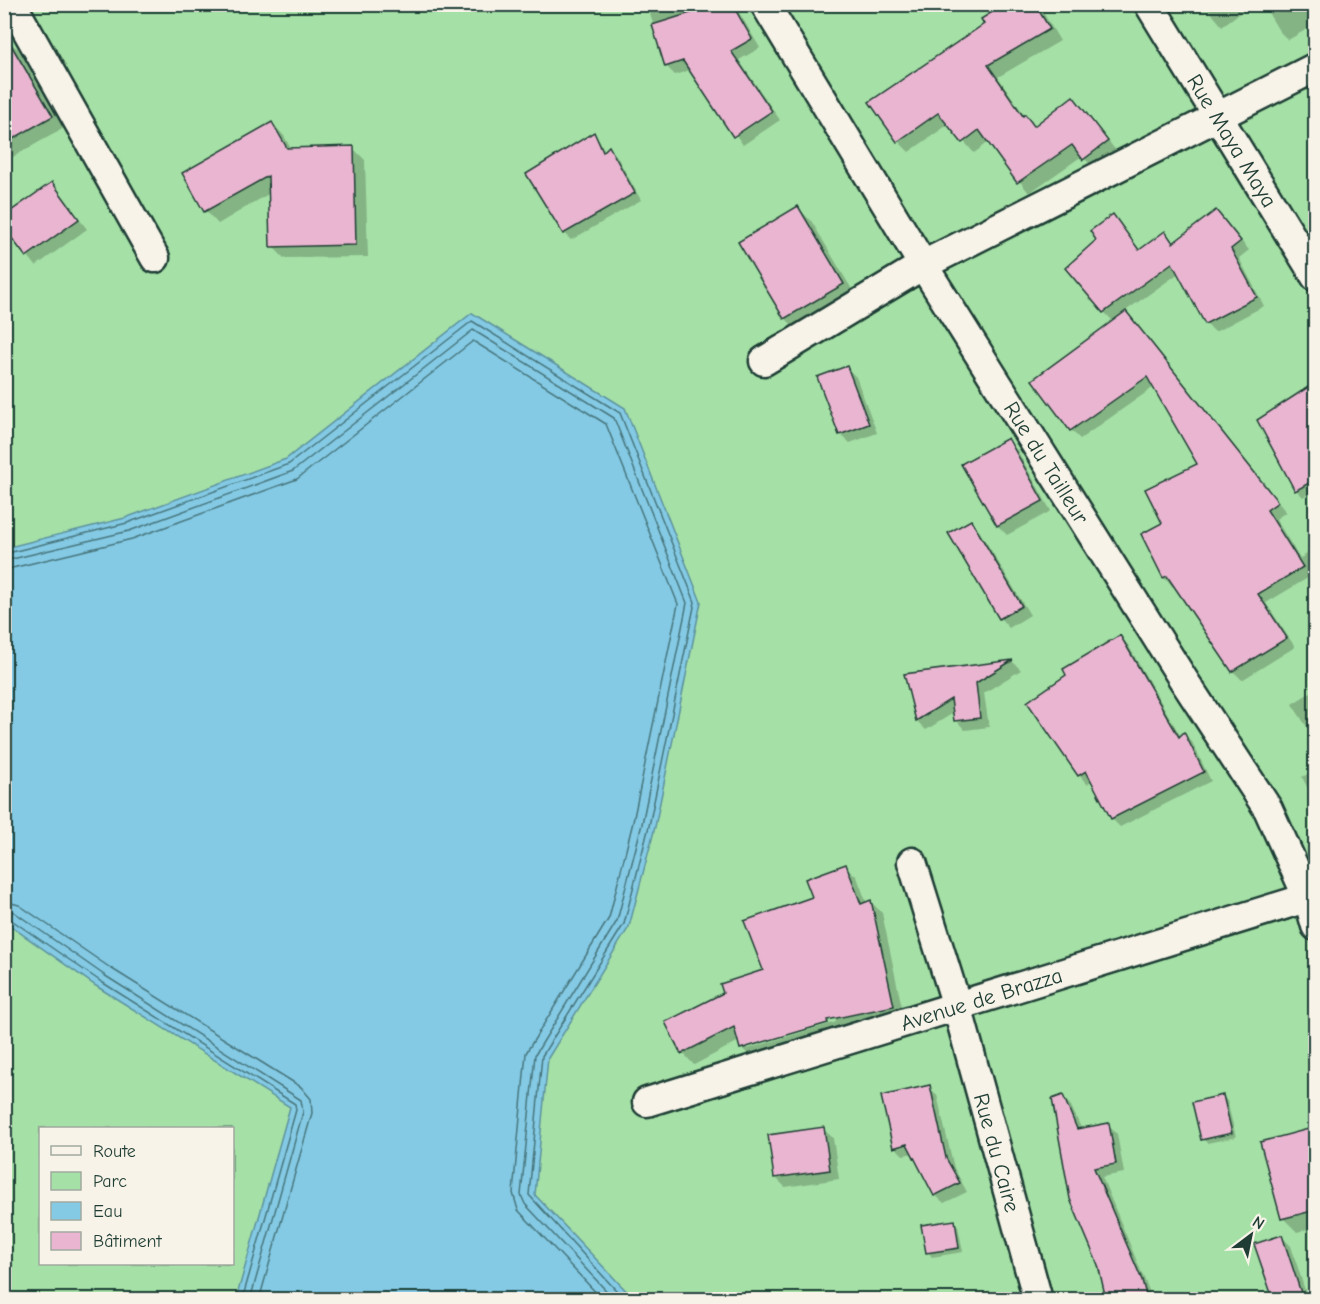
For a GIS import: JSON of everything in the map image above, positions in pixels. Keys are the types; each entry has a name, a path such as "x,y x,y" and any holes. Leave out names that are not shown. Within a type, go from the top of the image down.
{"street":[{"path":"12,4 155,258"},
{"name":"Rue du Tailleur","path":"765,4 923,265 1183,679 1268,809 1312,896 1316,926"},
{"name":"Rue Maya Maya","path":"1149,4 1316,277"},
{"path":"764,362 923,265 1216,115 1316,67"},
{"name":"Rue du Caire","path":"912,862 957,1006 1038,1299"},
{"name":"Avenue de Brazza","path":"647,1102 1312,896"}],"green space":[{"path":"5,5 1315,5 1315,1299 5,1300"}],"water":[{"path":"472,313 625,408 701,602 655,827 629,927 548,1058 535,1195 634,1299 236,1299 290,1107 96,986 5,922 5,548 125,518 286,459"}],"building":[{"path":"697,4 732,4 752,39 731,51 772,111 733,137 683,61 665,67 652,25 700,10"},
{"path":"1005,4 1035,4 1050,29 988,65 1023,116 1025,114 1034,126 1073,96 1108,141 1083,160 1072,145 1017,183 979,130 962,143 938,113 897,142 869,102 984,24 981,19"},
{"path":"4,33 53,116 4,144"},
{"path":"272,122 287,148 354,146 356,245 270,247 268,176 204,212 182,173"},
{"path":"594,132 603,152 609,146 635,193 563,234 526,174"},
{"path":"52,182 79,219 26,257 4,228 4,216"},
{"path":"798,206 844,284 784,319 738,242"},
{"path":"1216,210 1241,241 1231,249 1257,297 1205,324 1172,263 1103,313 1065,268 1096,240 1090,231 1113,214 1139,250 1165,231 1173,243"},
{"path":"1126,311 1278,502 1267,510 1303,567 1258,594 1287,638 1232,672 1167,576 1163,578 1141,534 1162,523 1145,489 1197,464 1147,377 1070,431 1032,380"},
{"path":"847,366 869,424 839,435 817,377"},
{"path":"1316,382 1316,479 1295,491 1257,420"},
{"path":"1008,438 1043,501 997,526 961,464"},
{"path":"971,520 1022,606 999,619 948,533"},
{"path":"1120,635 1179,737 1184,732 1204,772 1111,819 1086,771 1078,776 1027,702 1066,675 1063,669"},
{"path":"1013,660 976,683 980,718 954,721 951,699 916,721 904,674"},
{"path":"846,864 861,904 871,900 894,1006 827,1020 828,1023 740,1049 734,1027 681,1054 665,1022 723,993 720,984 763,970 744,921 812,897 805,879"},
{"path":"930,1085 946,1158 960,1183 934,1196 907,1144 893,1148 881,1096"},
{"path":"1063,1095 1077,1129 1109,1123 1116,1164 1094,1168 1142,1280 1147,1299 1106,1299 1098,1265 1070,1199 1052,1099"},
{"path":"1223,1095 1232,1133 1201,1140 1192,1102"},
{"path":"824,1127 830,1170 774,1178 768,1135"},
{"path":"1316,1127 1316,1210 1281,1219 1260,1142"},
{"path":"955,1220 959,1248 926,1253 921,1225"},
{"path":"1282,1235 1303,1299 1273,1299 1254,1244"}]}
